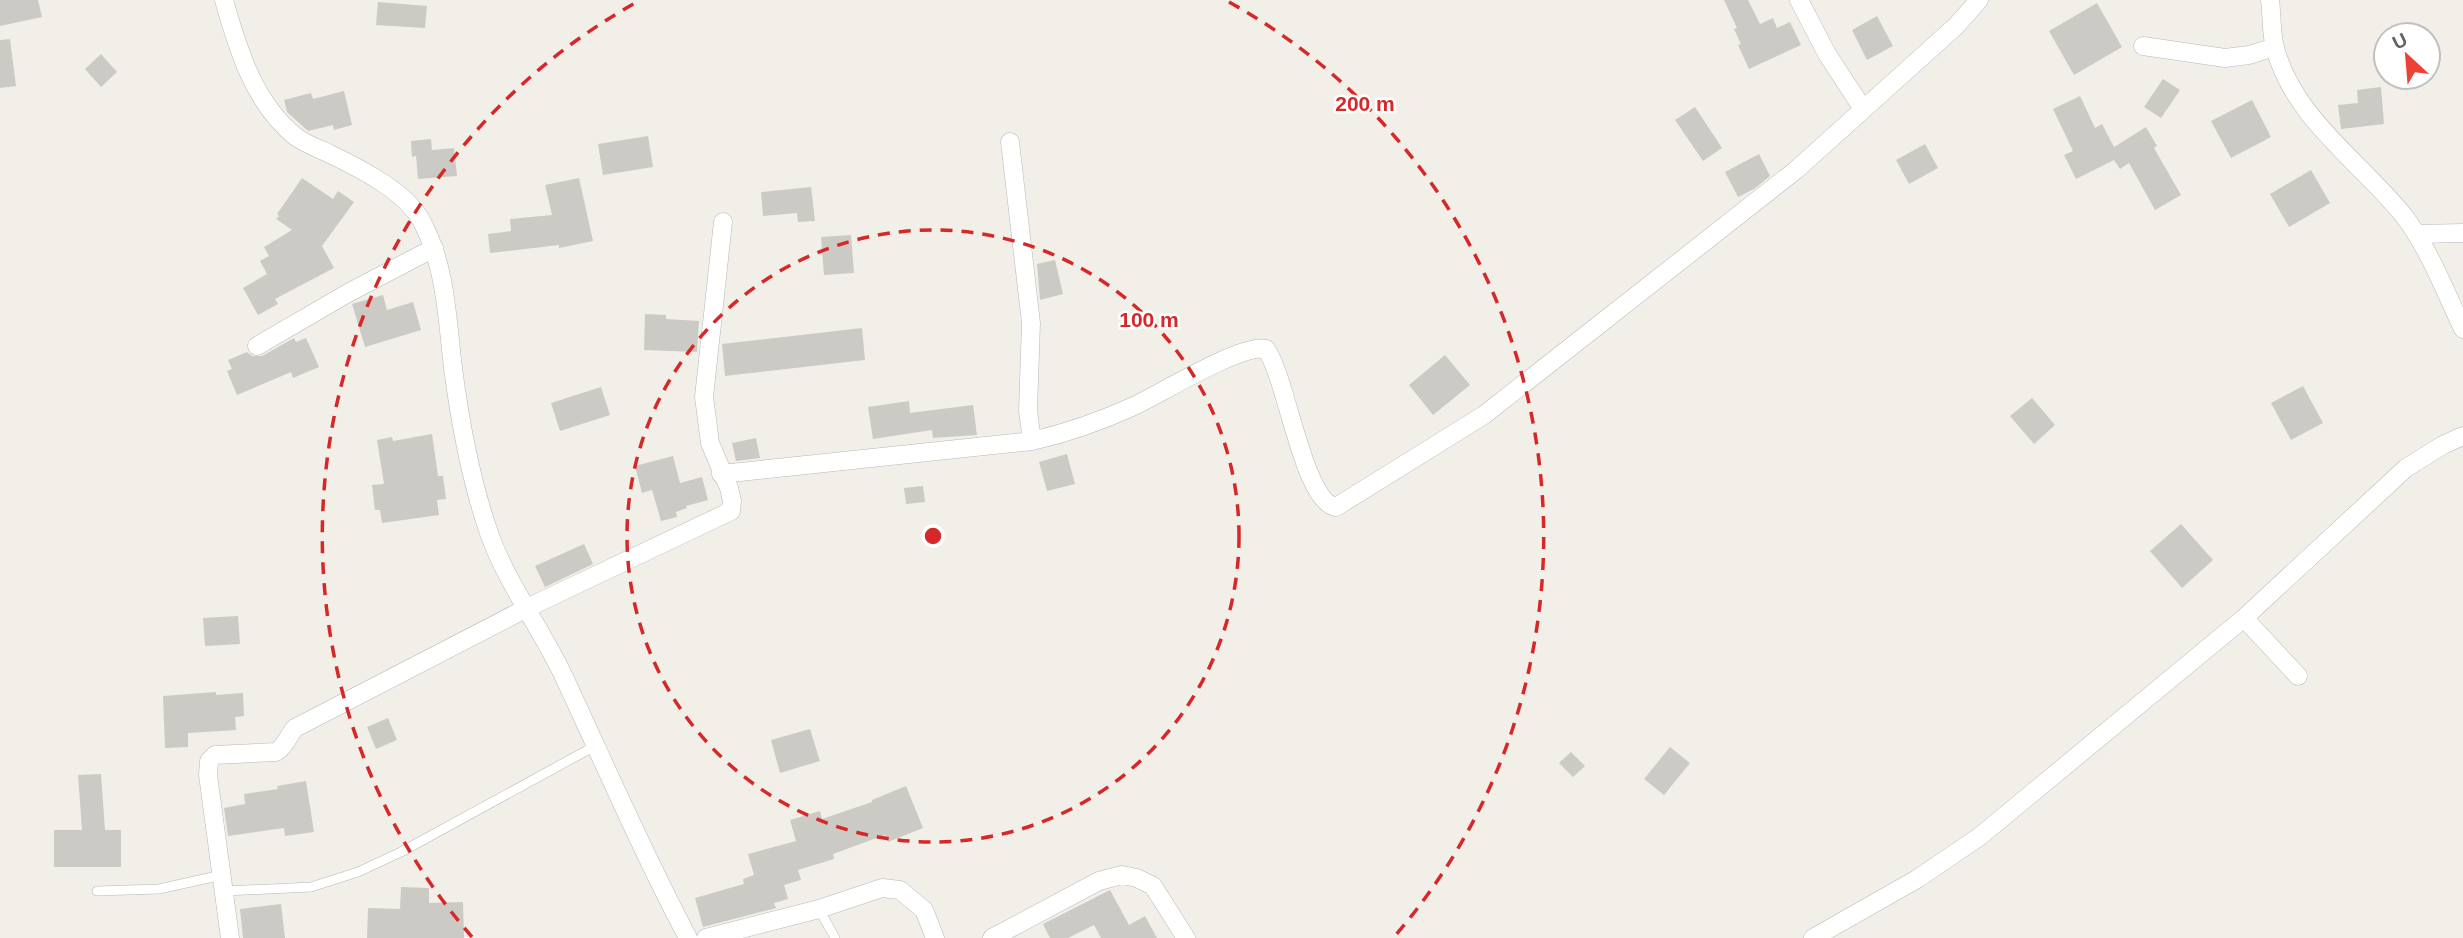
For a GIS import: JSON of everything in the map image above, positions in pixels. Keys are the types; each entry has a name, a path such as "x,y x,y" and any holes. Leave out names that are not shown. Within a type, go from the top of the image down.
{"street":[{"path":"224,0 245,67 276,119 298,139 369,172 420,217 434,248 444,288 453,372 477,490 490,534 510,579 563,675 688,938"},
{"path":"1799,0 1827,54 1863,110"},
{"path":"721,474 1032,441 1068,433 1123,410 1222,361 1260,348 1266,349 1276,367 1296,436 1318,493 1330,506 1336,507 1484,415 1796,170 1956,26 1979,0"},
{"path":"2270,0 2275,47 2299,99 2317,123 2402,213 2417,234 2463,329"},
{"path":"2143,46 2225,58 2249,55 2275,47"},
{"path":"1010,142 1031,323 1028,411 1032,441"},
{"path":"230,938 208,775 209,761 215,755 276,752 282,749 295,728 527,608 730,511 732,501 710,443 704,397 723,222"},
{"path":"2417,234 2463,233"},
{"path":"257,346 348,293 434,248"},
{"path":"1813,938 1917,878 1979,837 2244,618 2406,468 2463,436"},
{"path":"2244,618 2298,676"},
{"path":"992,938 1099,881 1122,875 1137,878 1153,886 1186,938"},
{"path":"706,938 820,909 882,888 901,890 924,910 935,938"}],"lane":[{"path":"97,891 223,883 312,887 358,872 401,852 595,746"},
{"path":"820,909 835,938"}],"building":[{"path":"0,0 38,0 42,17 0,26"},
{"path":"1724,0 1748,0 1760,24 1773,18 1777,28 1790,22 1801,45 1749,69 1738,45 1741,44 1734,29 1737,28"},
{"path":"378,2 427,6 425,28 376,25"},
{"path":"2097,3 2122,47 2074,75 2049,31"},
{"path":"1877,16 1893,46 1867,60 1852,30"},
{"path":"10,39 16,86 0,88 0,40"},
{"path":"101,54 117,72 101,87 85,69"},
{"path":"2163,79 2180,90 2161,118 2144,107"},
{"path":"2372,88 2372,91 2381,91 2384,124 2341,129 2338,105 2358,103 2357,90"},
{"path":"344,91 352,125 334,130 333,125 308,131 287,112 284,100 311,93 313,99"},
{"path":"2080,96 2095,128 2102,124 2114,147 2146,127 2157,146 2154,148 2181,195 2155,210 2129,163 2120,169 2114,160 2076,179 2064,155 2073,151 2053,109"},
{"path":"2252,100 2271,137 2231,158 2211,121"},
{"path":"1695,107 1722,148 1703,161 1675,120"},
{"path":"648,136 653,167 603,175 598,144"},
{"path":"431,139 432,150 454,148 457,176 418,179 416,156 412,157 411,141"},
{"path":"1925,144 1938,168 1909,184 1896,160"},
{"path":"1759,154 1770,176 1738,197 1725,172"},
{"path":"2311,170 2330,203 2289,227 2270,194"},
{"path":"302,178 333,199 338,191 354,202 322,246 334,268 275,299 278,304 258,315 243,288 267,274 260,261 269,256 264,247 292,230 276,219"},
{"path":"579,178 593,241 559,248 559,245 490,253 488,234 511,231 510,219 552,215 545,185"},
{"path":"811,187 815,221 798,222 797,213 763,216 761,192"},
{"path":"851,235 854,273 824,275 821,237"},
{"path":"1055,260 1063,294 1040,300 1037,264"},
{"path":"383,295 387,310 413,302 421,330 365,347 352,304"},
{"path":"645,314 666,315 666,319 699,321 697,352 644,350"},
{"path":"862,328 865,360 725,376 722,344"},
{"path":"294,338 296,342 306,338 319,367 293,378 291,372 237,395 227,371 232,369 228,360 247,352 252,356 262,356"},
{"path":"1445,355 1470,385 1433,415 1409,385"},
{"path":"2303,386 2323,423 2291,440 2271,403"},
{"path":"601,387 610,415 560,431 551,403"},
{"path":"2032,398 2055,425 2034,444 2010,416"},
{"path":"909,401 910,413 973,405 977,435 933,438 932,430 873,439 868,407"},
{"path":"432,434 438,476 443,476 446,499 437,500 439,515 382,523 380,510 375,510 372,485 384,484 377,440 392,437 393,441"},
{"path":"756,438 760,458 736,461 732,443"},
{"path":"1067,454 1075,484 1047,491 1039,462"},
{"path":"673,456 680,483 702,477 708,500 686,506 687,508 676,512 677,517 661,521 652,490 642,493 635,466"},
{"path":"923,486 925,502 906,504 904,488"},
{"path":"2181,524 2213,560 2182,588 2150,551"},
{"path":"584,544 593,564 545,587 535,566"},
{"path":"238,616 240,644 205,646 203,618"},
{"path":"216,692 216,695 243,693 244,716 235,717 236,730 188,733 188,747 165,748 163,696"},
{"path":"388,718 397,740 376,749 367,727"},
{"path":"810,729 820,761 780,773 771,740"},
{"path":"1670,747 1690,763 1664,795 1644,779"},
{"path":"1571,752 1585,766 1573,777 1559,763"},
{"path":"101,774 105,830 121,830 121,867 54,867 54,830 82,830 78,775"},
{"path":"306,781 314,832 285,836 284,828 228,836 224,808 245,804 244,794"},
{"path":"906,786 923,828 888,842 885,835 833,854 834,859 798,870 801,880 784,885 788,899 774,903 776,908 703,927 695,898 744,884 743,879 754,875 748,854 796,841 790,820 820,811 822,819 872,802"},
{"path":"401,887 429,888 429,903 463,902 464,938 367,938 368,908 400,909"},
{"path":"1110,890 1129,925 1145,916 1157,938 1101,938 1094,925 1068,938 1050,938 1043,924"},
{"path":"281,904 285,938 243,938 240,909"}]}
